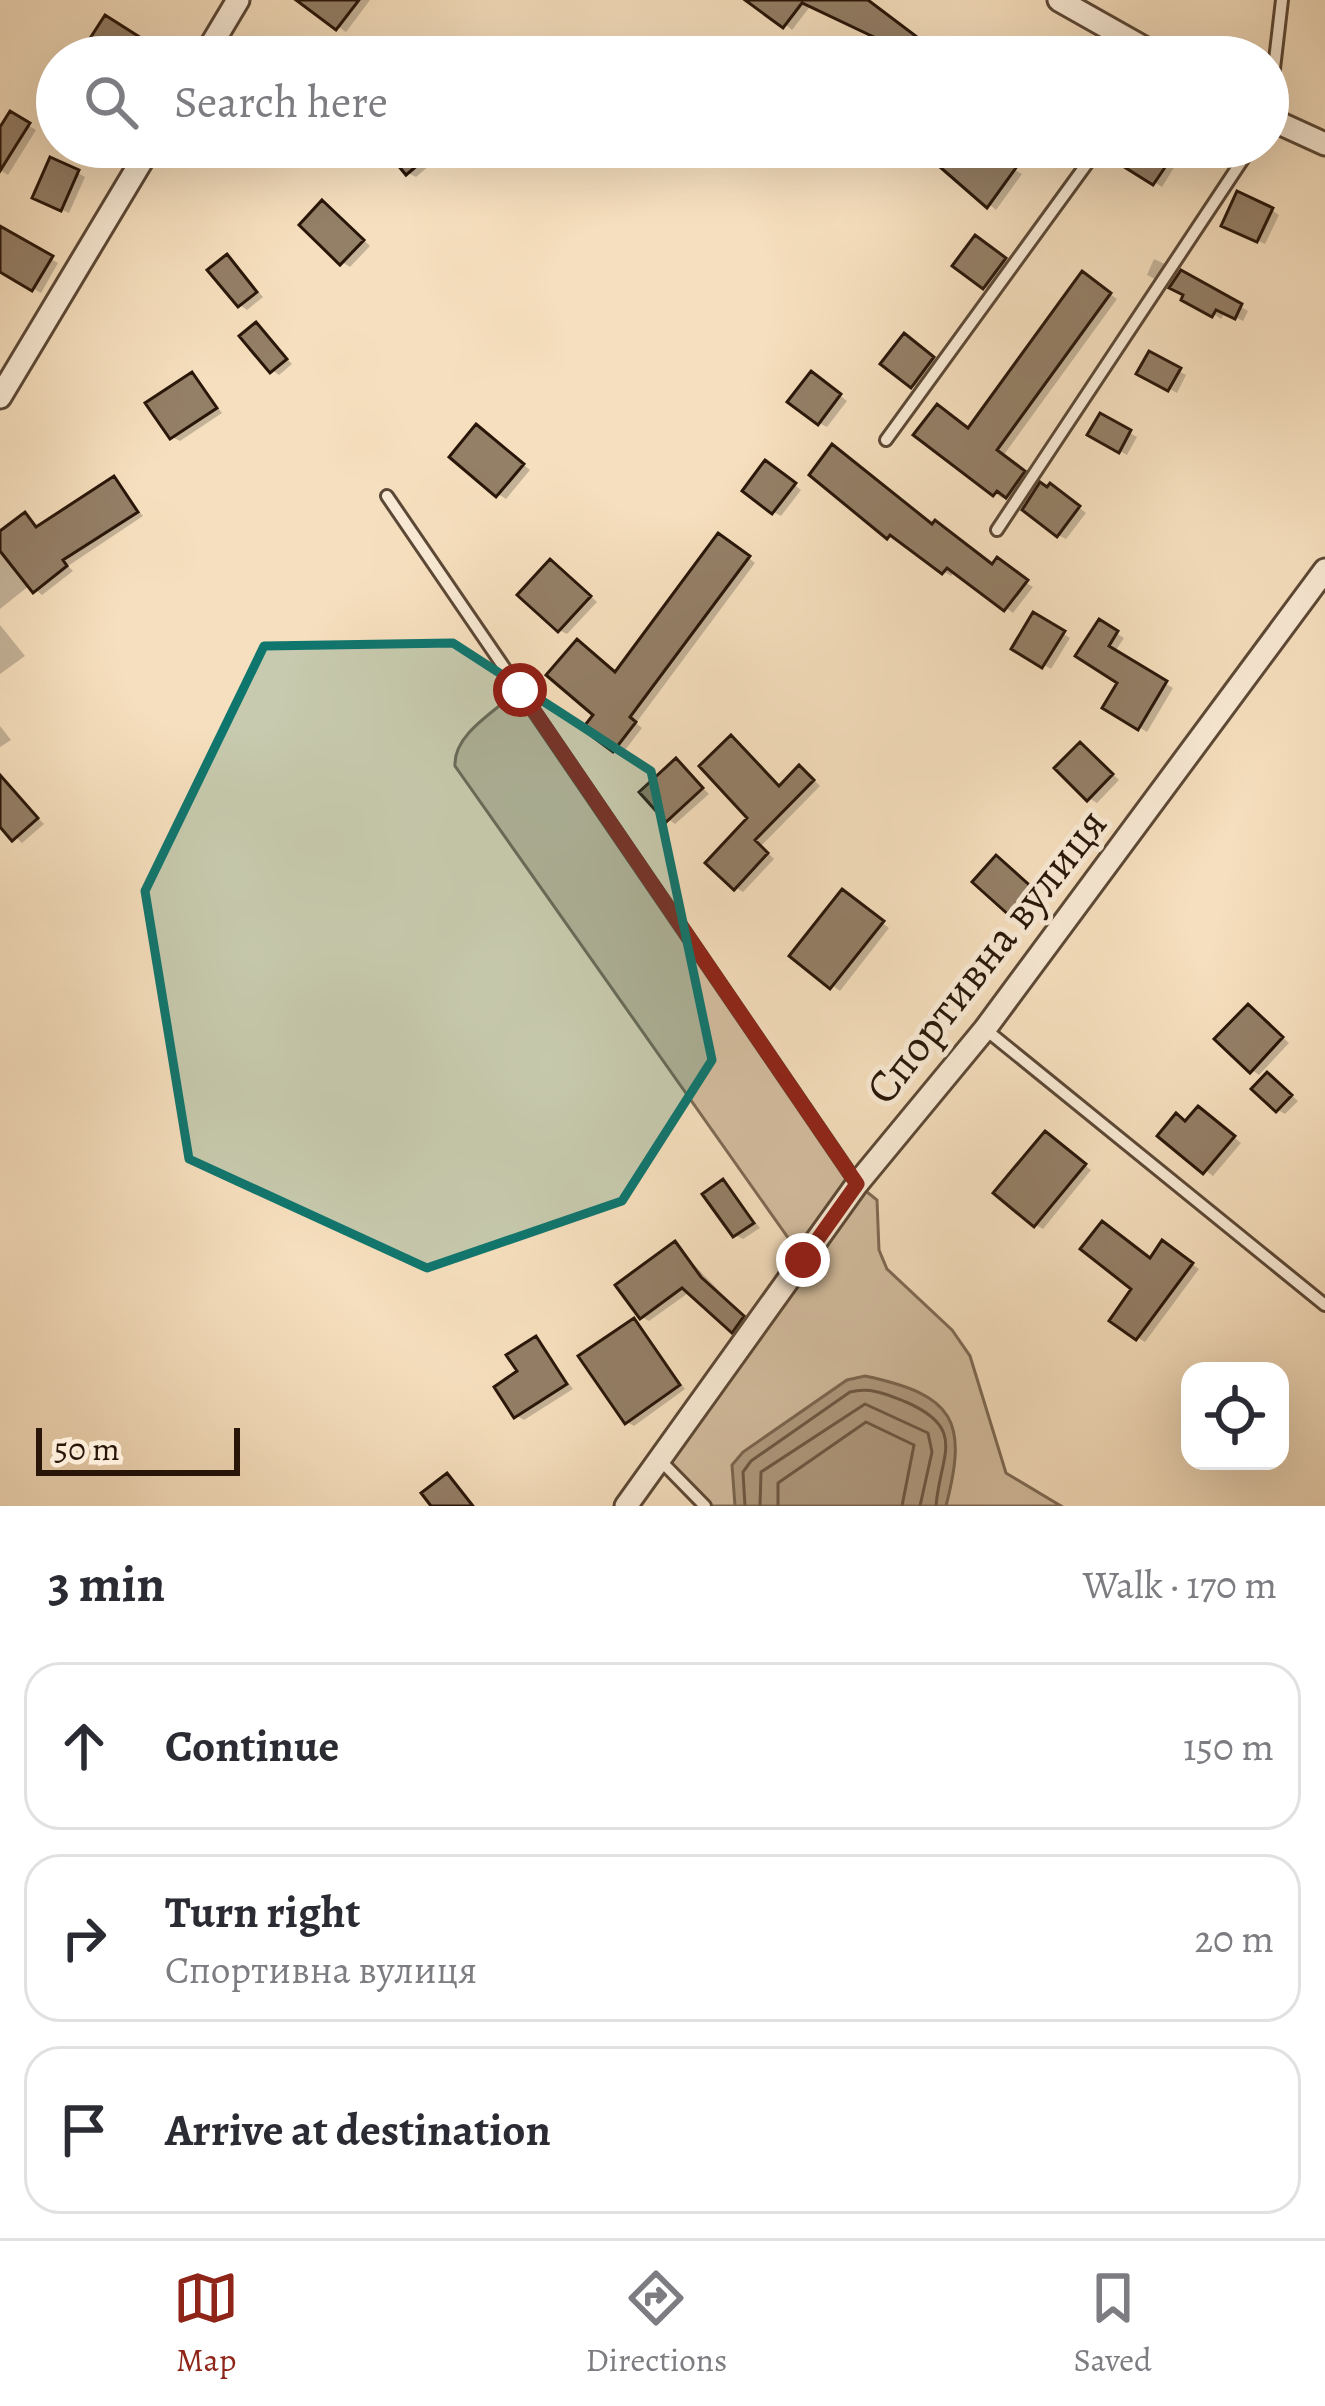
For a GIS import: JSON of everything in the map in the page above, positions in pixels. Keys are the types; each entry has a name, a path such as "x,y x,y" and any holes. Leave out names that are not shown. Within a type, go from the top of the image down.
{"street":[{"path":"217,36 238,0"},
{"path":"1059,0 1123,36"},
{"path":"1289,128 1325,144"},
{"path":"0,397 137,168"},
{"name":"Спортивна вулиця","path":"626,1506 857,1184 985,1029 1325,570"}],"lane":[{"path":"1278,36 1282,0"},
{"path":"886,440 1084,168"},
{"path":"998,530 1237,168"},
{"path":"386,496 857,1184"},
{"path":"985,1029 1325,1305"},
{"path":"659,1460 705,1506"}],"highlighted area":[{"path":"453,643 651,771 712,1060 622,1201 427,1268 189,1159 145,891 264,646"}],"shaded area":[{"path":"519,690 857,1184 877,1200 879,1250 887,1269 952,1330 970,1356 1006,1473 1061,1506 705,1506 659,1459 803,1259 455,766 456,754 469,733"}],"water":[{"path":"865,1376 919,1392 948,1416 955,1452 946,1506 735,1506 732,1465 743,1452 847,1380"}],"building":[{"path":"296,0 359,0 336,30"},
{"path":"745,0 868,0 916,36 872,36 802,3 783,28"},
{"path":"105,15 138,36 92,36"},
{"path":"10,111 30,123 0,171 0,127"},
{"path":"45,168 79,170 61,211 32,198"},
{"path":"941,168 1016,168 987,208"},
{"path":"1126,168 1165,168 1153,185"},
{"path":"1237,191 1273,208 1257,242 1221,226"},
{"path":"322,200 364,240 340,265 299,225"},
{"path":"0,226 53,256 32,291 0,272"},
{"path":"975,235 1006,258 983,289 952,266"},
{"path":"227,254 257,292 238,307 207,270"},
{"path":"1181,270 1242,304 1235,319 1216,310 1212,317 1181,300 1183,295 1169,288"},
{"path":"1082,271 1111,293 997,450 1025,471 1006,498 997,491 993,496 913,435 937,404 968,428"},
{"path":"256,322 287,359 270,373 239,336"},
{"path":"904,333 934,357 911,388 880,364"},
{"path":"1149,351 1181,368 1168,391 1136,374"},
{"path":"811,371 841,394 818,425 787,402"},
{"path":"192,372 217,408 170,439 145,403"},
{"path":"1100,413 1131,430 1119,453 1087,435"},
{"path":"476,424 524,464 496,497 449,457"},
{"path":"832,444 932,524 935,520 992,564 997,557 1028,580 1004,611 947,568 942,574 890,535 887,539 809,475"},
{"path":"765,460 796,483 772,514 742,491"},
{"path":"114,476 138,512 63,560 67,566 33,593 0,551 0,531 25,512 36,527"},
{"path":"1040,482 1047,487 1050,483 1080,506 1057,537 1022,510"},
{"path":"718,533 750,556 630,717 636,722 613,752 582,729 593,715 546,675 577,639 615,672"},
{"path":"550,559 591,596 558,632 517,595"},
{"path":"1033,612 1065,631 1042,668 1011,649"},
{"path":"1099,619 1118,631 1109,646 1167,681 1138,730 1102,708 1117,683 1075,656"},
{"path":"731,735 779,786 799,765 814,780 755,840 768,853 734,890 705,863 747,818 699,766"},
{"path":"1080,742 1113,774 1087,801 1054,768"},
{"path":"676,758 703,788 666,822 639,792"},
{"path":"0,775 38,818 12,841 0,827"},
{"path":"996,855 1035,890 1011,917 972,882"},
{"path":"842,889 884,921 830,989 789,956"},
{"path":"1248,1004 1283,1037 1250,1073 1214,1039"},
{"path":"1267,1072 1292,1095 1276,1112 1251,1089"},
{"path":"1198,1106 1235,1136 1203,1174 1157,1136 1176,1113 1185,1121"},
{"path":"1045,1131 1086,1164 1034,1227 993,1193"},
{"path":"723,1179 754,1223 733,1237 702,1194"},
{"path":"1102,1221 1150,1258 1162,1240 1193,1263 1136,1340 1109,1321 1131,1289 1080,1249"},
{"path":"675,1241 701,1277 744,1316 732,1333 682,1288 640,1319 615,1285"},
{"path":"634,1318 680,1385 625,1424 578,1356"},
{"path":"536,1336 567,1384 514,1418 494,1387 517,1371 506,1355"},
{"path":"447,1473 473,1506 431,1506 421,1493"}],"route":[{"path":"520,690 857,1184 803,1260"}]}
